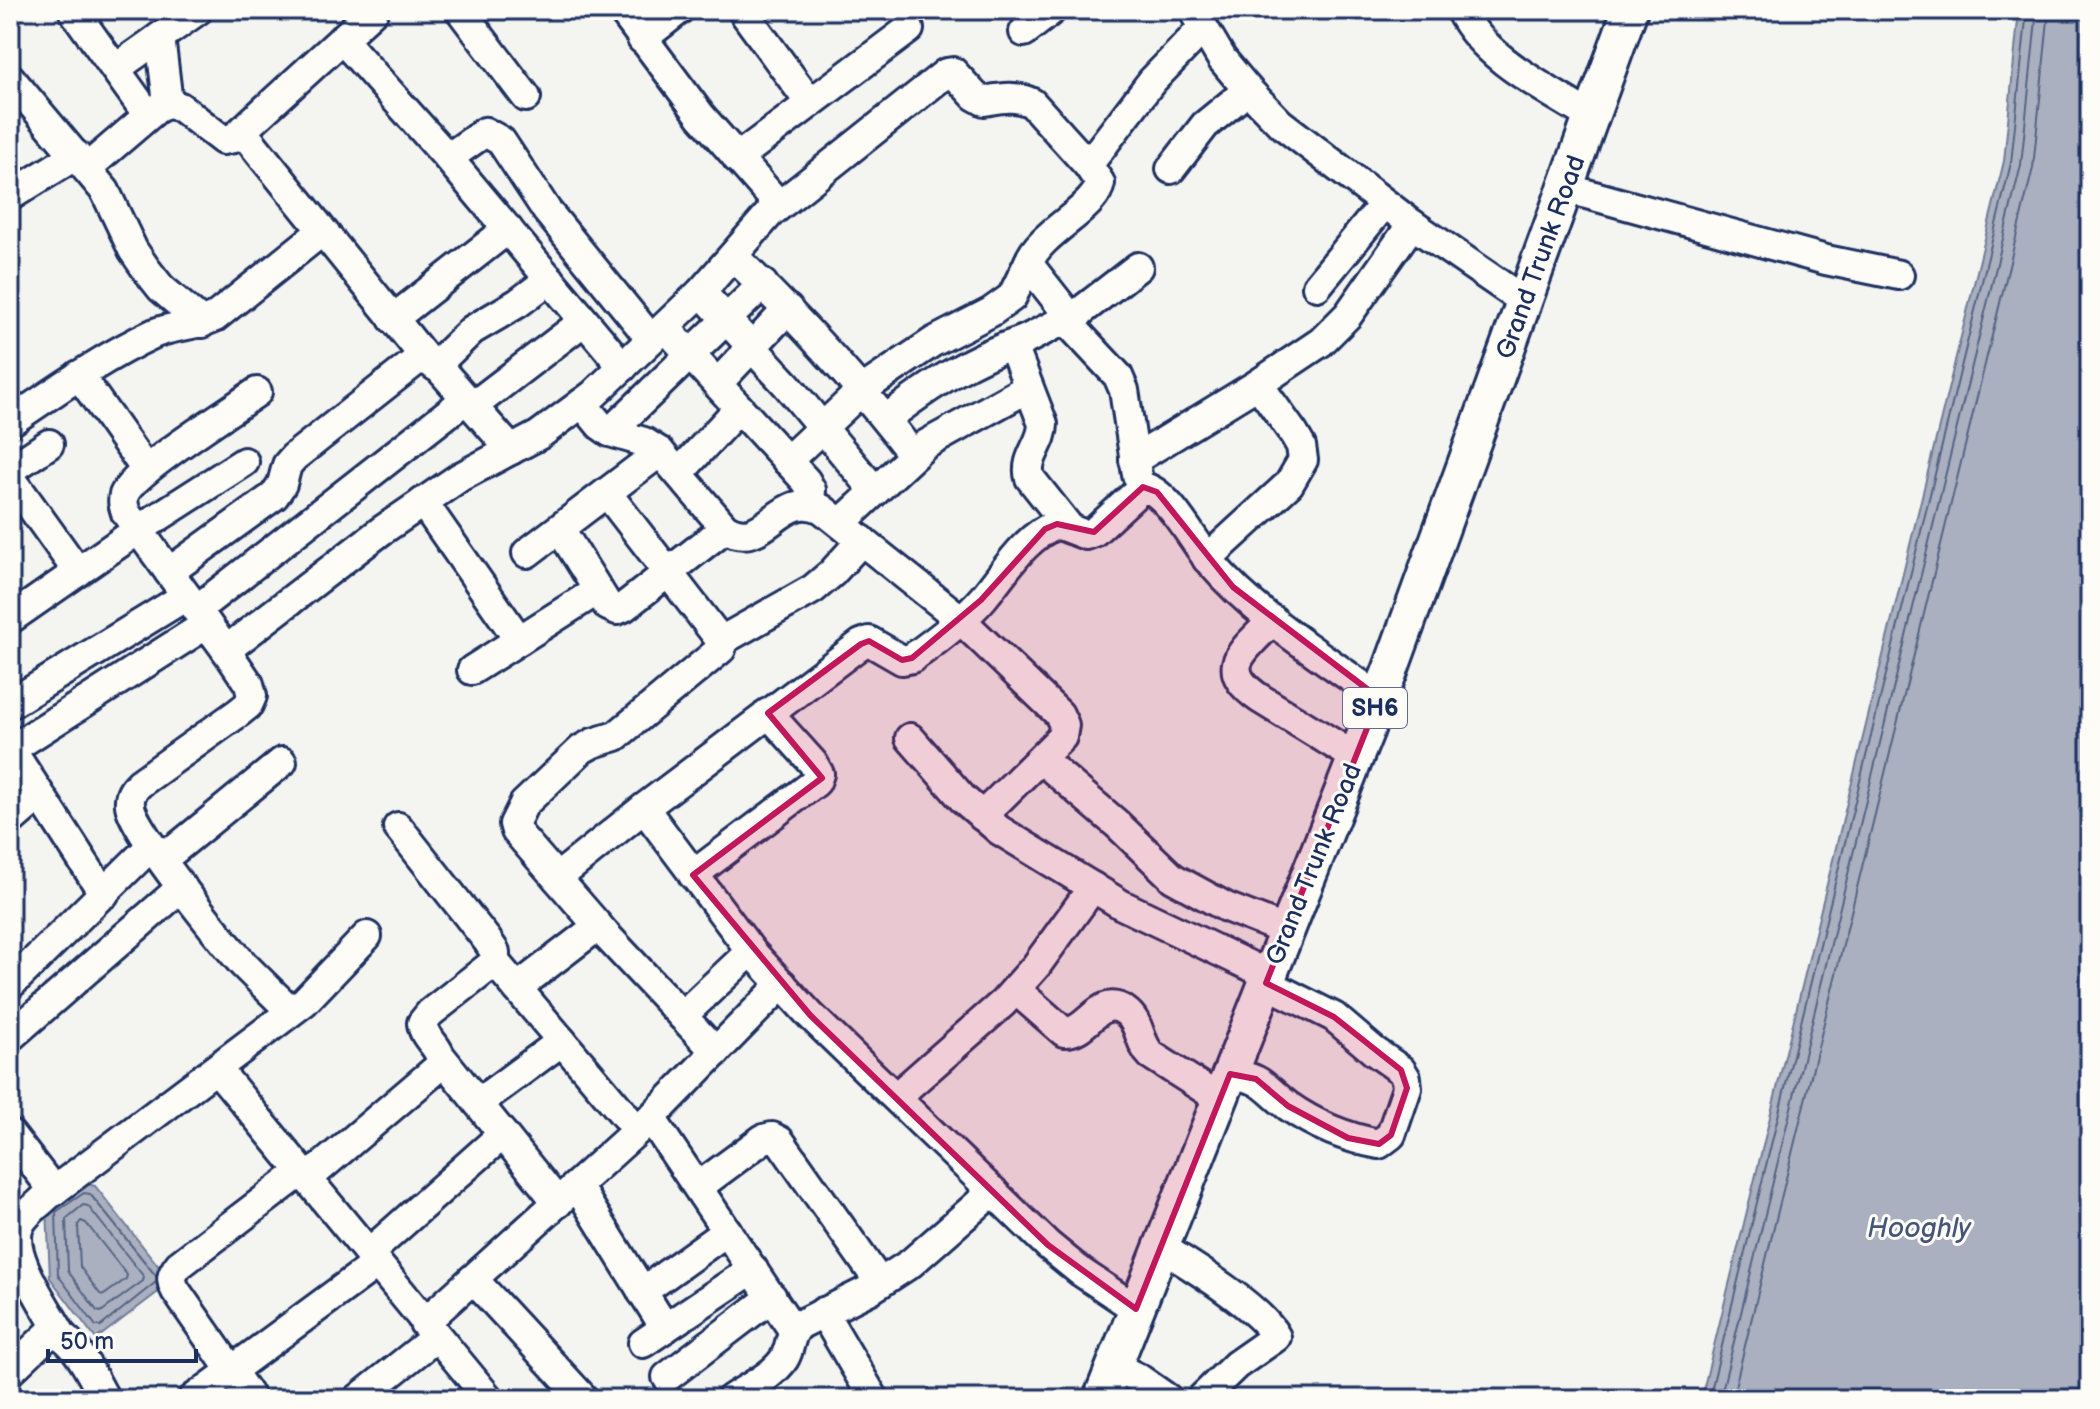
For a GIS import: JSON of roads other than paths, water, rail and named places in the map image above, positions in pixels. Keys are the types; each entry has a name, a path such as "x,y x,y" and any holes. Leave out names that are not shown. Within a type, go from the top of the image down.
{"main road":[{"name":"Grand Trunk Road","path":"1101,1399 1379,698 1630,10"}],"street":[{"path":"73,10 115,69 158,109"},
{"path":"115,69 198,10"},
{"path":"10,196 81,161 158,109 180,107 223,140 234,138 374,10"},
{"path":"460,10 526,97"},
{"path":"622,10 675,84 779,205"},
{"path":"642,39 679,10"},
{"path":"742,10 810,103"},
{"path":"1024,32 1052,10"},
{"path":"1460,10 1467,23 1499,56 1591,117"},
{"path":"1088,165 1198,19 1222,59 1248,90 1292,132 1384,204 1524,301"},
{"path":"737,158 909,29"},
{"path":"158,109 160,37"},
{"path":"342,39 448,158 623,367"},
{"path":"226,650 423,502 482,464 539,435 582,403 701,292 760,222 938,79 953,72 975,96 984,101 1010,97 1032,103 1088,165 1100,183 1099,189 1040,244 1018,289 1002,306 933,342 862,390 787,461"},
{"path":"12,86 105,191 133,250 161,288 202,323"},
{"path":"1171,169 1205,125 1248,90"},
{"path":"242,131 393,319 511,450"},
{"path":"448,158 485,132 501,141 547,211 658,333 690,355 787,461 811,490 810,503"},
{"path":"1565,188 1826,260 1899,275"},
{"path":"1317,286 1384,204"},
{"path":"393,319 547,211"},
{"path":"1134,460 1302,356 1336,329 1412,224"},
{"path":"10,422 79,375 157,333 202,323 229,307 321,232"},
{"path":"733,256 788,309 862,390 913,455"},
{"path":"1029,262 1075,314"},
{"path":"886,419 957,369 1025,340 1075,314 1138,267"},
{"path":"169,572 274,496 282,484 287,465 294,457 399,372 416,361 431,363 472,330 518,303 550,279"},
{"path":"610,432 763,284"},
{"path":"701,292 753,347 875,491"},
{"path":"717,384 788,309"},
{"path":"1075,314 1073,328 1107,362 1124,390 1135,470 1143,487 1163,498 1207,559 1233,587 1379,698"},
{"path":"104,894 10,749 197,610 297,531 584,321"},
{"path":"1025,340 1017,347 1016,354 1043,424 1043,433 1027,468 1030,478 1068,526"},
{"path":"79,375 146,470"},
{"path":"1207,559 1289,484 1303,460 1301,446 1294,434 1258,384"},
{"path":"721,641 813,589 832,573 875,491 913,455 943,434 1028,388"},
{"path":"257,392 146,470 125,493 123,503 126,513 226,650 249,684 252,696 248,705 140,783 131,793 131,813 155,851 243,963 291,1011"},
{"path":"582,403 610,432 644,442 660,452 725,528 734,534 754,532 797,504 810,503 960,619 1059,714 1064,725 1062,737 982,816"},
{"path":"679,473 739,408"},
{"path":"10,470 49,444"},
{"path":"527,553 660,452"},
{"path":"10,619 138,530 244,462"},
{"path":"10,477 78,572"},
{"path":"557,878 644,808 861,644 869,641 902,660 912,658 981,600 1030,540 1057,524 1086,535 1094,532 1143,487"},
{"path":"607,493 670,571 721,641 721,649 616,736 582,749 524,804 514,824 516,831 598,926 716,1052"},
{"path":"274,496 297,531"},
{"path":"423,502 519,640"},
{"path":"560,529 608,606 617,610 725,528"},
{"path":"472,670 598,590"},
{"path":"10,704 197,610"},
{"path":"1273,620 1238,656 1235,669 1238,679 1245,689 1355,757"},
{"path":"693,875 816,782 819,774 813,763 768,713"},
{"path":"910,738 963,799 999,830 1150,919 1334,1017 1401,1070 1407,1088 1391,1135 1379,1144 1348,1138 1288,1106 1256,1079 1225,1087 1151,1055 1144,1048 1138,1026 1123,1009 1101,1008 1080,1028 1071,1033 1064,1032 1016,990"},
{"path":"1041,759 1117,824 1173,878 1207,898 1287,931"},
{"path":"10,985 145,852 173,851 282,762"},
{"path":"10,821 40,795"},
{"path":"644,808 751,951 782,984 1064,1259 1136,1309"},
{"path":"398,827 487,940 495,952 495,962 562,1041 644,1124 698,1187 793,1330"},
{"path":"10,1037 182,887"},
{"path":"896,1097 986,1020 1016,990 1093,887"},
{"path":"517,988 598,926"},
{"path":"105,1399 72,1344 61,1334 19,1257 16,1242 19,1225 54,1191 291,1011 322,984 367,936"},
{"path":"682,1016 751,951"},
{"path":"495,962 430,1013 422,1023 423,1030 503,1134 568,1195 642,1292 654,1336 753,1269"},
{"path":"358,1399 430,1330 473,1279 644,1124 782,984"},
{"path":"478,1103 562,1041"},
{"path":"251,1399 176,1291 172,1274 179,1265 304,1176 432,1074 440,1066 442,1058"},
{"path":"217,1069 489,1399"},
{"path":"10,1134 54,1191"},
{"path":"193,1399 233,1372 372,1259 503,1134"},
{"path":"698,1187 763,1139 772,1137 780,1141 880,1283"},
{"path":"731,1399 779,1365 786,1356 793,1330 911,1263 993,1191"},
{"path":"642,1292 727,1231"},
{"path":"1161,1247 1232,1295 1275,1332 1276,1337 1236,1365 1201,1399"},
{"path":"473,1279 584,1399"},
{"path":"667,1377 772,1297"},
{"path":"823,1312 874,1399"},
{"path":"10,1371 51,1332 61,1334"},
{"path":"1114,1366 1168,1399"}],"water":[{"name":"Hooghly","path":"2019,10 2090,10 2090,1399 1701,1399 2004,161"},
{"path":"83,1183 95,1186 167,1277 162,1289 96,1339 50,1278 47,1208"}]}
